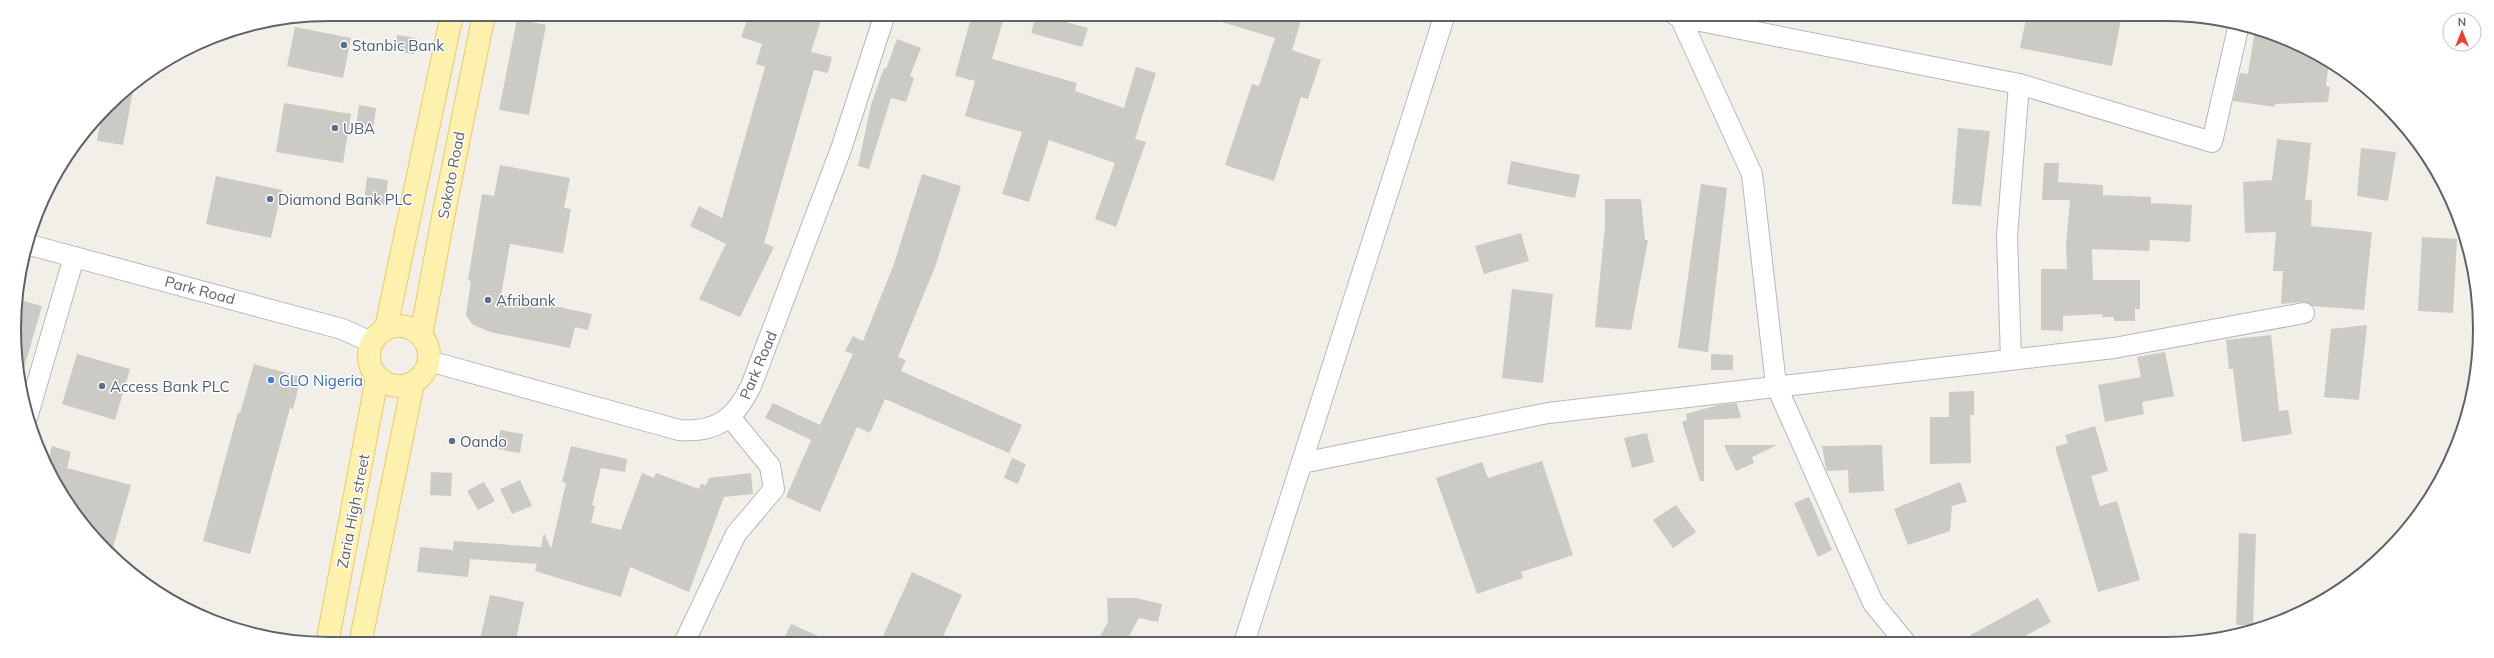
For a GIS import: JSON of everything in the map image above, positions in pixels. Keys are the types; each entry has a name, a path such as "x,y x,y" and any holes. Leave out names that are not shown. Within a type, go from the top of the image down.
{"main road":[{"name":"Sokoto Road","path":"379,335 450,21"},
{"name":"Sokoto Road","path":"421,336 444,212 483,21"},
{"path":"405,326 421,336 429,352 429,361 420,377 413,383 395,386 378,378 368,361 379,335 405,326"},
{"name":"Zaria High street","path":"328,637 378,378"},
{"path":"361,637 413,383"}],"street":[{"name":"Park Road","path":"429,361 679,430 702,430 716,426 730,417 738,409 751,386 841,149 883,21"},
{"path":"1246,637 1443,21"},
{"path":"1679,21 1752,174 1776,385 1873,604 1901,637"},
{"path":"1702,21 2019,84 2212,142 2238,30"},
{"path":"2012,360 2007,236 2019,84"},
{"name":"Park Road","path":"32,246 342,329 379,335"},
{"path":"31,408 74,257"},
{"path":"1302,463 1548,413 1776,385 2114,348 2304,313"},
{"path":"687,637 736,534 774,489 770,466 730,417"}],"building":[{"path":"517,21 527,21 546,25 529,115 499,110"},
{"path":"747,21 821,21 811,52 832,57 828,73 814,70 764,243 774,247 740,317 699,299 726,244 690,226 699,206 722,218 765,67 756,64 762,44 741,37"},
{"path":"970,21 1003,21 992,59 1077,83 1075,91 1124,108 1136,67 1156,73 1135,139 1146,142 1116,227 1095,219 1115,163 1049,140 1029,202 1002,194 1022,132 965,116 975,81 955,76"},
{"path":"1034,21 1062,21 1088,28 1082,47 1031,33"},
{"path":"1218,21 1301,21 1292,50 1321,60 1308,99 1301,97 1274,181 1225,165 1252,84 1259,86 1275,38"},
{"path":"2026,21 2121,21 2112,66 2020,48"},
{"path":"295,27 351,38 343,78 287,66"},
{"path":"2254,34 2283,44 2328,68 2326,86 2330,87 2328,102 2275,104 2275,107 2233,101 2240,73 2248,74"},
{"path":"397,35 416,38 414,54 395,51"},
{"path":"897,39 921,48 910,76 914,78 906,102 891,98 869,169 858,166 871,105 884,68 886,69"},
{"path":"133,92 123,145 97,141 100,123"},
{"path":"284,103 351,114 343,163 276,152"},
{"path":"359,105 376,108 373,129 356,127"},
{"path":"1958,128 1990,131 1981,206 1952,204"},
{"path":"2277,139 2311,143 2305,200 2312,200 2311,226 2372,232 2364,310 2313,306 2302,302 2281,304 2283,271 2273,271 2276,232 2245,233 2243,182 2272,180"},
{"path":"2361,148 2396,152 2388,201 2357,196"},
{"path":"1511,161 1580,175 1575,198 1507,184"},
{"path":"2044,163 2059,163 2058,182 2103,185 2103,195 2151,197 2151,203 2192,205 2190,242 2150,240 2149,251 2092,249 2093,280 2140,280 2140,309 2135,309 2135,321 2114,321 2114,317 2102,317 2102,314 2063,316 2063,331 2041,330 2041,269 2067,269 2066,245 2070,200 2042,200"},
{"path":"500,165 570,178 564,208 571,209 563,253 510,244 501,295 592,314 588,330 575,327 570,348 490,332 472,324 466,315 471,281 468,280 482,194 494,196"},
{"path":"922,174 961,186 935,267 898,357 906,360 901,371 1022,425 1009,453 885,399 870,433 857,427 820,512 786,497 811,440 765,418 773,403 820,425 853,354 845,351 853,336 863,341 894,264"},
{"path":"216,176 282,190 271,238 206,224"},
{"path":"367,177 388,180 385,205 364,202"},
{"path":"1701,184 1727,188 1708,352 1678,348"},
{"path":"1605,199 1641,199 1645,240 1648,240 1631,330 1595,327 1605,226"},
{"path":"1521,233 1529,261 1484,274 1475,246"},
{"path":"2422,237 2457,239 2453,313 2418,311"},
{"path":"1512,289 1553,294 1543,383 1502,378"},
{"path":"23,301 42,306 24,368 21,329"},
{"path":"2367,325 2359,400 2324,397 2331,329"},
{"path":"2271,335 2279,411 2288,410 2292,434 2242,442 2233,369 2229,369 2226,340"},
{"path":"2165,352 2174,396 2142,402 2144,414 2105,422 2098,385 2141,377 2137,357"},
{"path":"77,354 130,369 115,420 62,404"},
{"path":"1711,354 1733,355 1733,370 1711,370"},
{"path":"254,364 301,377 293,409 290,408 250,554 203,541 238,412 240,413"},
{"path":"1974,391 1974,415 1970,415 1971,463 1930,464 1930,417 1949,417 1949,392"},
{"path":"1737,403 1741,418 1704,420 1704,481 1700,481 1682,422 1687,420 1686,414 1718,405"},
{"path":"2095,426 2108,471 2091,476 2100,506 2117,501 2140,580 2098,592 2055,447 2068,443 2065,435"},
{"path":"500,430 523,434 520,453 497,449"},
{"path":"1647,433 1654,462 1632,468 1624,438"},
{"path":"1724,445 1777,445 1752,457 1754,463 1736,471"},
{"path":"1882,445 1884,491 1849,493 1848,470 1827,471 1822,446"},
{"path":"52,446 71,452 67,468 131,485 113,549 97,532 73,500 62,483 49,457"},
{"path":"571,446 627,459 625,472 601,468 592,505 595,506 591,523 621,530 642,473 654,478 656,473 699,489 701,484 706,485 709,478 751,473 753,494 724,497 689,592 630,567 621,597 535,571 537,564 470,559 468,577 417,572 420,547 453,550 454,541 541,547 544,533 551,549 566,483 562,482"},
{"path":"1012,458 1026,464 1018,484 1004,478"},
{"path":"1542,461 1573,555 1521,572 1523,578 1477,594 1436,478 1482,462 1488,478"},
{"path":"431,472 452,473 451,496 430,495"},
{"path":"520,480 532,506 512,514 500,489"},
{"path":"484,482 495,501 478,510 467,491"},
{"path":"1960,482 1967,502 1952,506 1950,531 1908,545 1894,509"},
{"path":"1809,497 1832,550 1818,557 1794,503"},
{"path":"1676,505 1696,532 1673,548 1653,520"},
{"path":"2239,533 2256,534 2253,624 2236,625"},
{"path":"912,572 962,595 943,637 883,637"},
{"path":"490,595 524,602 516,637 481,637"},
{"path":"1107,598 1136,598 1162,604 1158,622 1139,618 1128,637 1099,637 1108,622"},
{"path":"2038,598 2051,622 2023,637 1967,637"},
{"path":"791,624 820,637 785,637"}],"place":[{"name":"Stanbic Bank","path":"344,45"},
{"name":"UBA","path":"335,128"},
{"name":"Diamond Bank PLC","path":"270,199"},
{"name":"Afribank","path":"488,300"},
{"name":"GLO Nigeria","path":"271,380"},
{"name":"Access Bank PLC","path":"102,386"},
{"name":"Oando","path":"452,441"}]}
